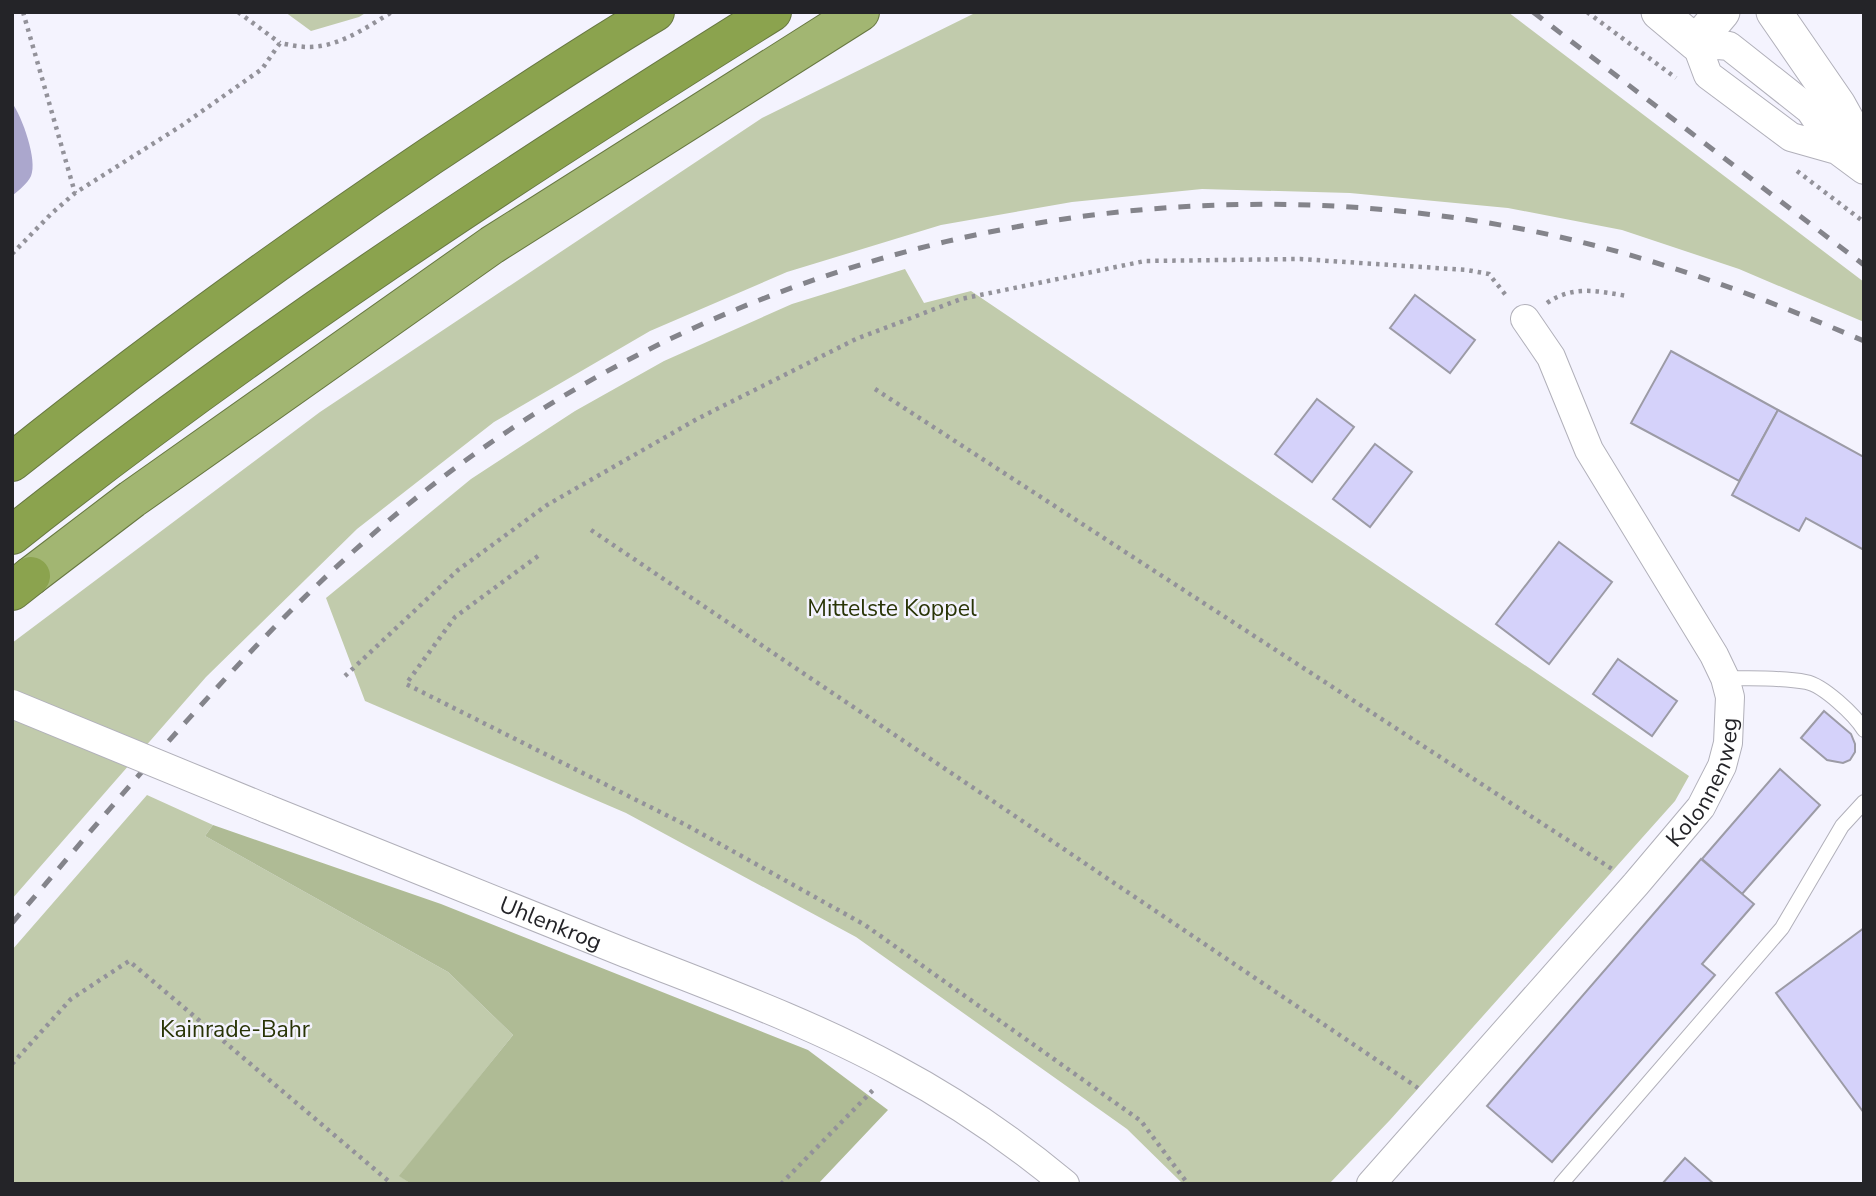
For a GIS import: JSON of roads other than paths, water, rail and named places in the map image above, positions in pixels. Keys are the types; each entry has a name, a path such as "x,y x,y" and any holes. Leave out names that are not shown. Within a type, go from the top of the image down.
{"highway":[{"path":"12,461 261,272 489,117 655,12"},
{"path":"12,536 106,461 363,276 601,118 772,12"},
{"path":"22,584 166,475 492,245 860,12"}],"street":[{"path":"1653,12 1659,12 1696,43 1729,46 1810,110 1851,151 1864,170"},
{"path":"1696,43 1722,12"},
{"path":"1774,12 1823,81 1851,151"},
{"name":"Kolonnenweg","path":"1371,1184 1701,807 1721,766 1728,743 1730,697 1725,678 1695,622 1589,450 1551,357 1525,318"},
{"name":"Uhlenkrog","path":"12,704 776,1014 895,1068 1022,1148 1065,1184"}],"lane":[{"path":"1725,678 1806,682 1816,685 1855,717 1864,730"},
{"path":"1561,1184 1782,928 1842,826 1864,802"}],"railway":[{"path":"1533,12 1864,265"},
{"path":"12,923 155,756 255,647 360,545 416,498 539,411 671,338 810,281 954,240 1102,214 1251,204 1402,211 1551,235 1632,256 1749,294 1864,341"}],"park label":[{"name":"Mittelste Koppel","path":"892,608"},
{"name":"Kainrade-Bahr","path":"235,1029"}]}
